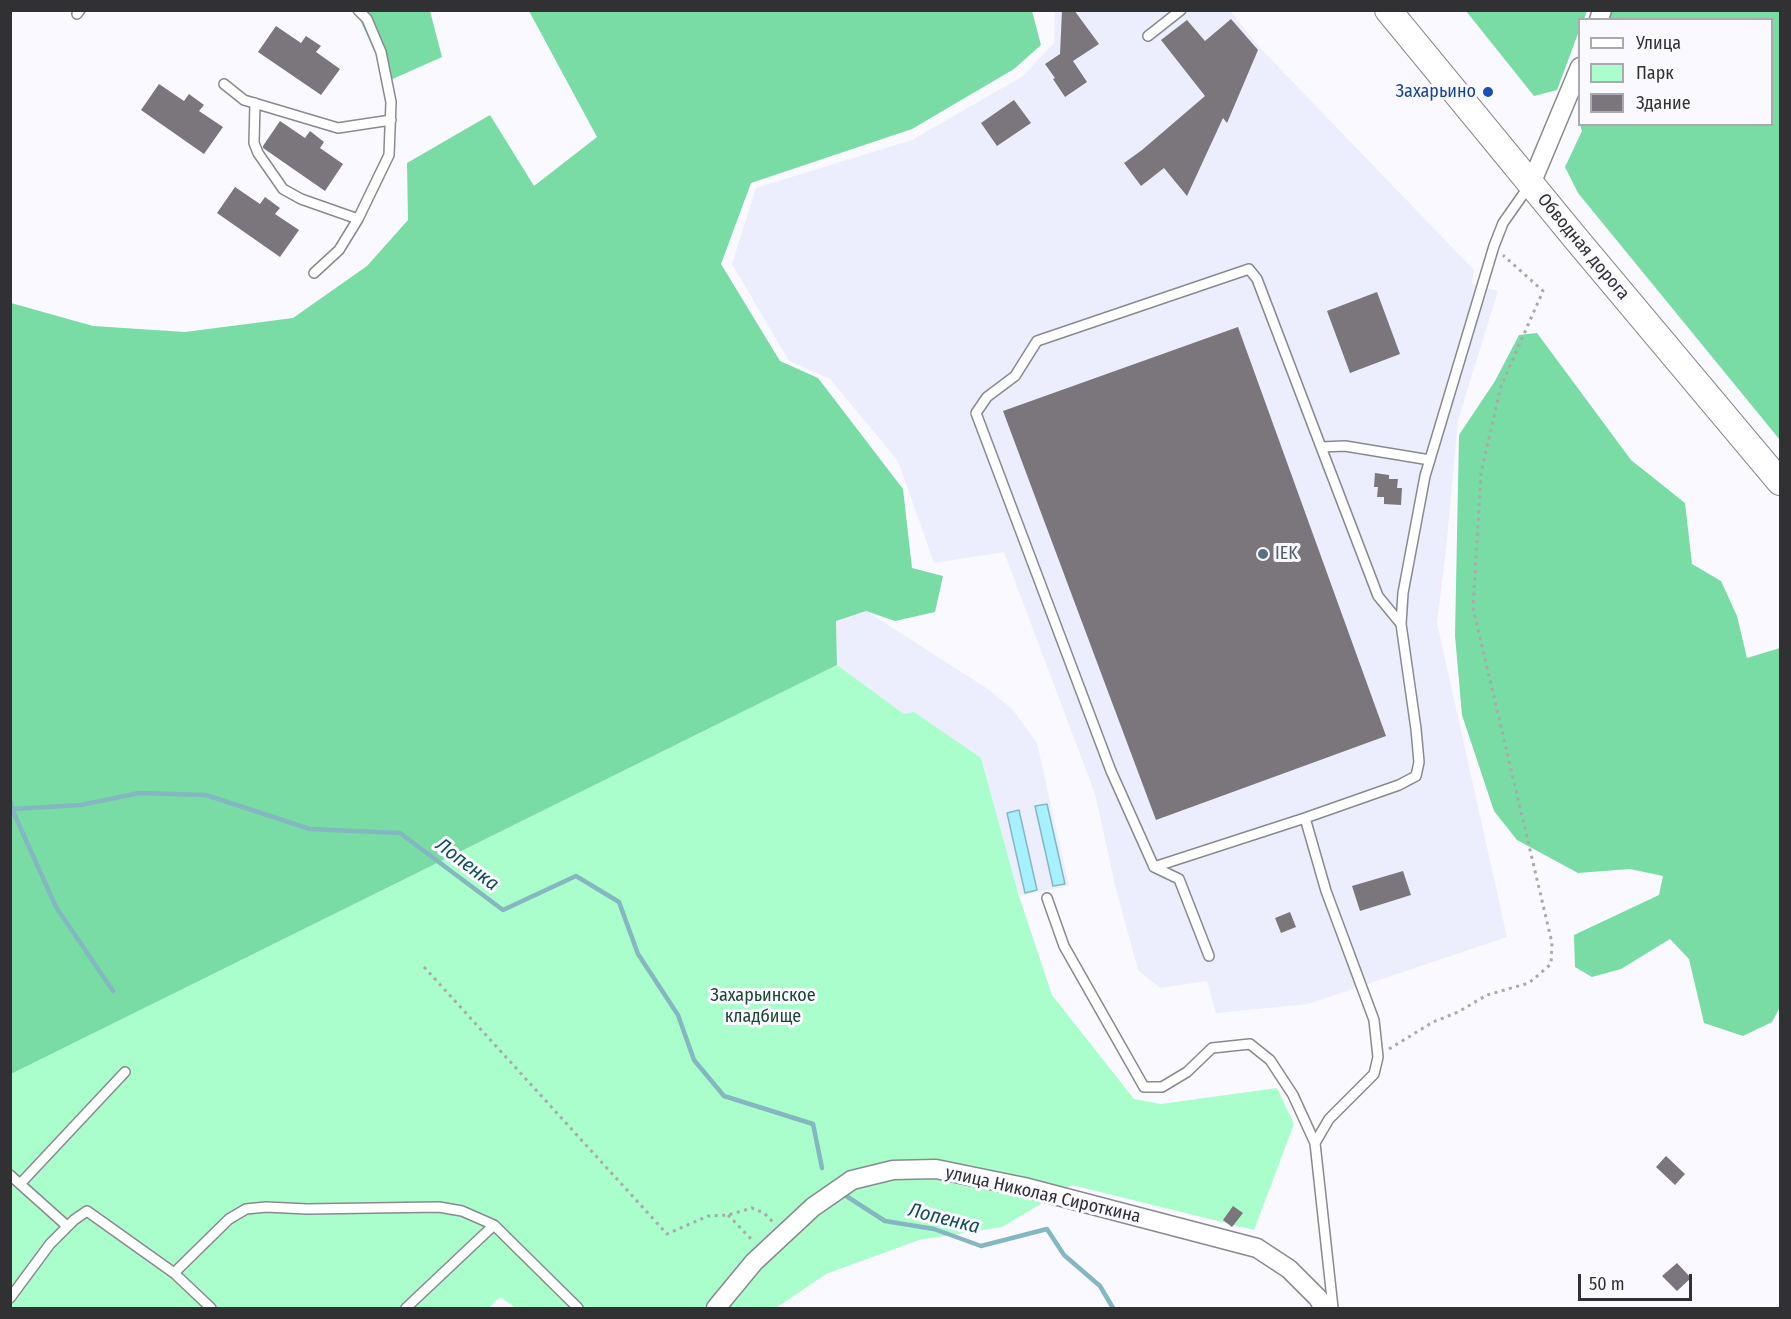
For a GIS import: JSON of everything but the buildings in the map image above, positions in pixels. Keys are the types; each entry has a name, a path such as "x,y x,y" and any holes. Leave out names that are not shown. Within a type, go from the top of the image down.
{"main road":[{"name":"Обводная дорога","path":"1388,10 1780,482"}],"street":[{"path":"1531,184 1578,72"},
{"name":"улица Николая Сироткина","path":"716,1308 754,1262 813,1207 852,1180 893,1170 936,1169 1024,1187 1257,1248 1289,1269 1318,1298 1324,1308"}],"lane":[{"path":"314,273 339,250 358,219 389,155 391,102 381,52 367,19 358,10"},
{"path":"1148,36 1180,10"},
{"path":"224,84 244,100 338,128 390,120"},
{"path":"255,104 254,143 258,153 283,189 301,199 358,219"},
{"path":"1154,867 1305,819 1399,785 1416,776 1419,762 1416,729 1401,624 1403,593 1425,476 1494,246 1503,223 1531,184"},
{"path":"1209,956 1179,879 1154,867 1111,771 976,413 987,397 1015,376 1037,341 1250,269 1257,279 1378,596 1401,624"},
{"path":"1321,447 1345,446 1430,460"},
{"path":"1305,819 1326,891 1374,1020 1378,1057 1374,1074 1329,1119 1315,1143"},
{"path":"1047,898 1064,946 1144,1086 1162,1087 1187,1071 1212,1048 1250,1044 1270,1060 1293,1095 1315,1143 1333,1308"},
{"path":"20,1184 125,1072"},
{"path":"10,1175 67,1226"},
{"path":"174,1273 229,1218 246,1209 439,1207 462,1211 494,1225 578,1308"},
{"path":"10,1298 50,1244 67,1226 87,1211 174,1273 211,1308"},
{"path":"406,1308 494,1225"}],"path":[{"path":"1378,1057 1433,1022 1458,1012 1487,995 1529,983 1551,964 1552,943 1473,608 1481,473 1501,386 1543,291 1494,246"},
{"path":"424,967 667,1234 708,1216 728,1215 752,1208 764,1213 785,1234"},
{"path":"728,1215 764,1253"}],"shaded area":[{"path":"1055,11 1230,11 1261,49 1474,270 1472,284 1498,291 1458,420 1437,623 1507,937 1308,1004 1216,1013 1207,981 1160,988 1138,970 1115,885 1095,794 1004,552 934,563 898,461 830,379 789,361 732,264 756,188 912,140 1023,76 1054,43"},
{"path":"866,611 988,689 1012,709 1037,743 1069,886 1019,896 981,758 904,714 837,665 836,621"}],"green space":[{"path":"356,11 430,11 442,57 388,81"},
{"path":"529,11 1032,11 1041,45 1014,69 912,129 751,183 721,264 780,361 818,378 903,489 912,568 943,576 935,612 895,621 866,611 836,621 837,665 11,1074 11,303 93,326 185,332 293,318 367,266 408,220 407,163 490,115 534,186 597,137"},
{"path":"1466,11 1587,11 1584,18 1578,18 1578,34 1557,90 1534,96"},
{"path":"1611,11 1780,11 1780,440 1578,193 1565,167 1582,131 1580,126 1773,126 1773,18 1608,18"},
{"path":"1537,333 1631,460 1685,503 1692,564 1721,581 1737,616 1747,658 1780,648 1780,1007 1772,1022 1743,1036 1704,1023 1689,959 1670,939 1621,969 1592,977 1575,967 1574,935 1659,895 1663,876 1630,869 1578,873 1517,840 1494,811 1462,715 1455,636 1459,435 1495,381 1519,335"},
{"name":"Захарьинское кладбище","path":"837,665 904,714 914,712 981,758 1019,896 1052,995 1134,1099 1161,1104 1277,1088 1294,1124 1254,1230 1072,1185 1002,1227 919,1240 826,1274 776,1308 516,1308 500,1297 489,1308 11,1308 11,1074"}],"water":[{"path":"1047,804 1065,884 1053,886 1035,806"},
{"path":"1019,810 1037,890 1025,893 1007,813"}],"waterway":[{"name":"Лопенка","path":"12,809 81,805 139,793 206,795 310,829 400,833 503,910 576,876 619,902 638,954 678,1015 694,1060 724,1096 813,1124 822,1168"},
{"path":"10,800 56,907 113,991"},
{"name":"Лопенка","path":"843,1194 885,1221 934,1229 981,1246 1047,1229 1064,1255 1100,1286 1113,1308"}],"place":[{"name":"Захарьино","path":"1488,92"},
{"name":"IEK","path":"1263,554"}]}
